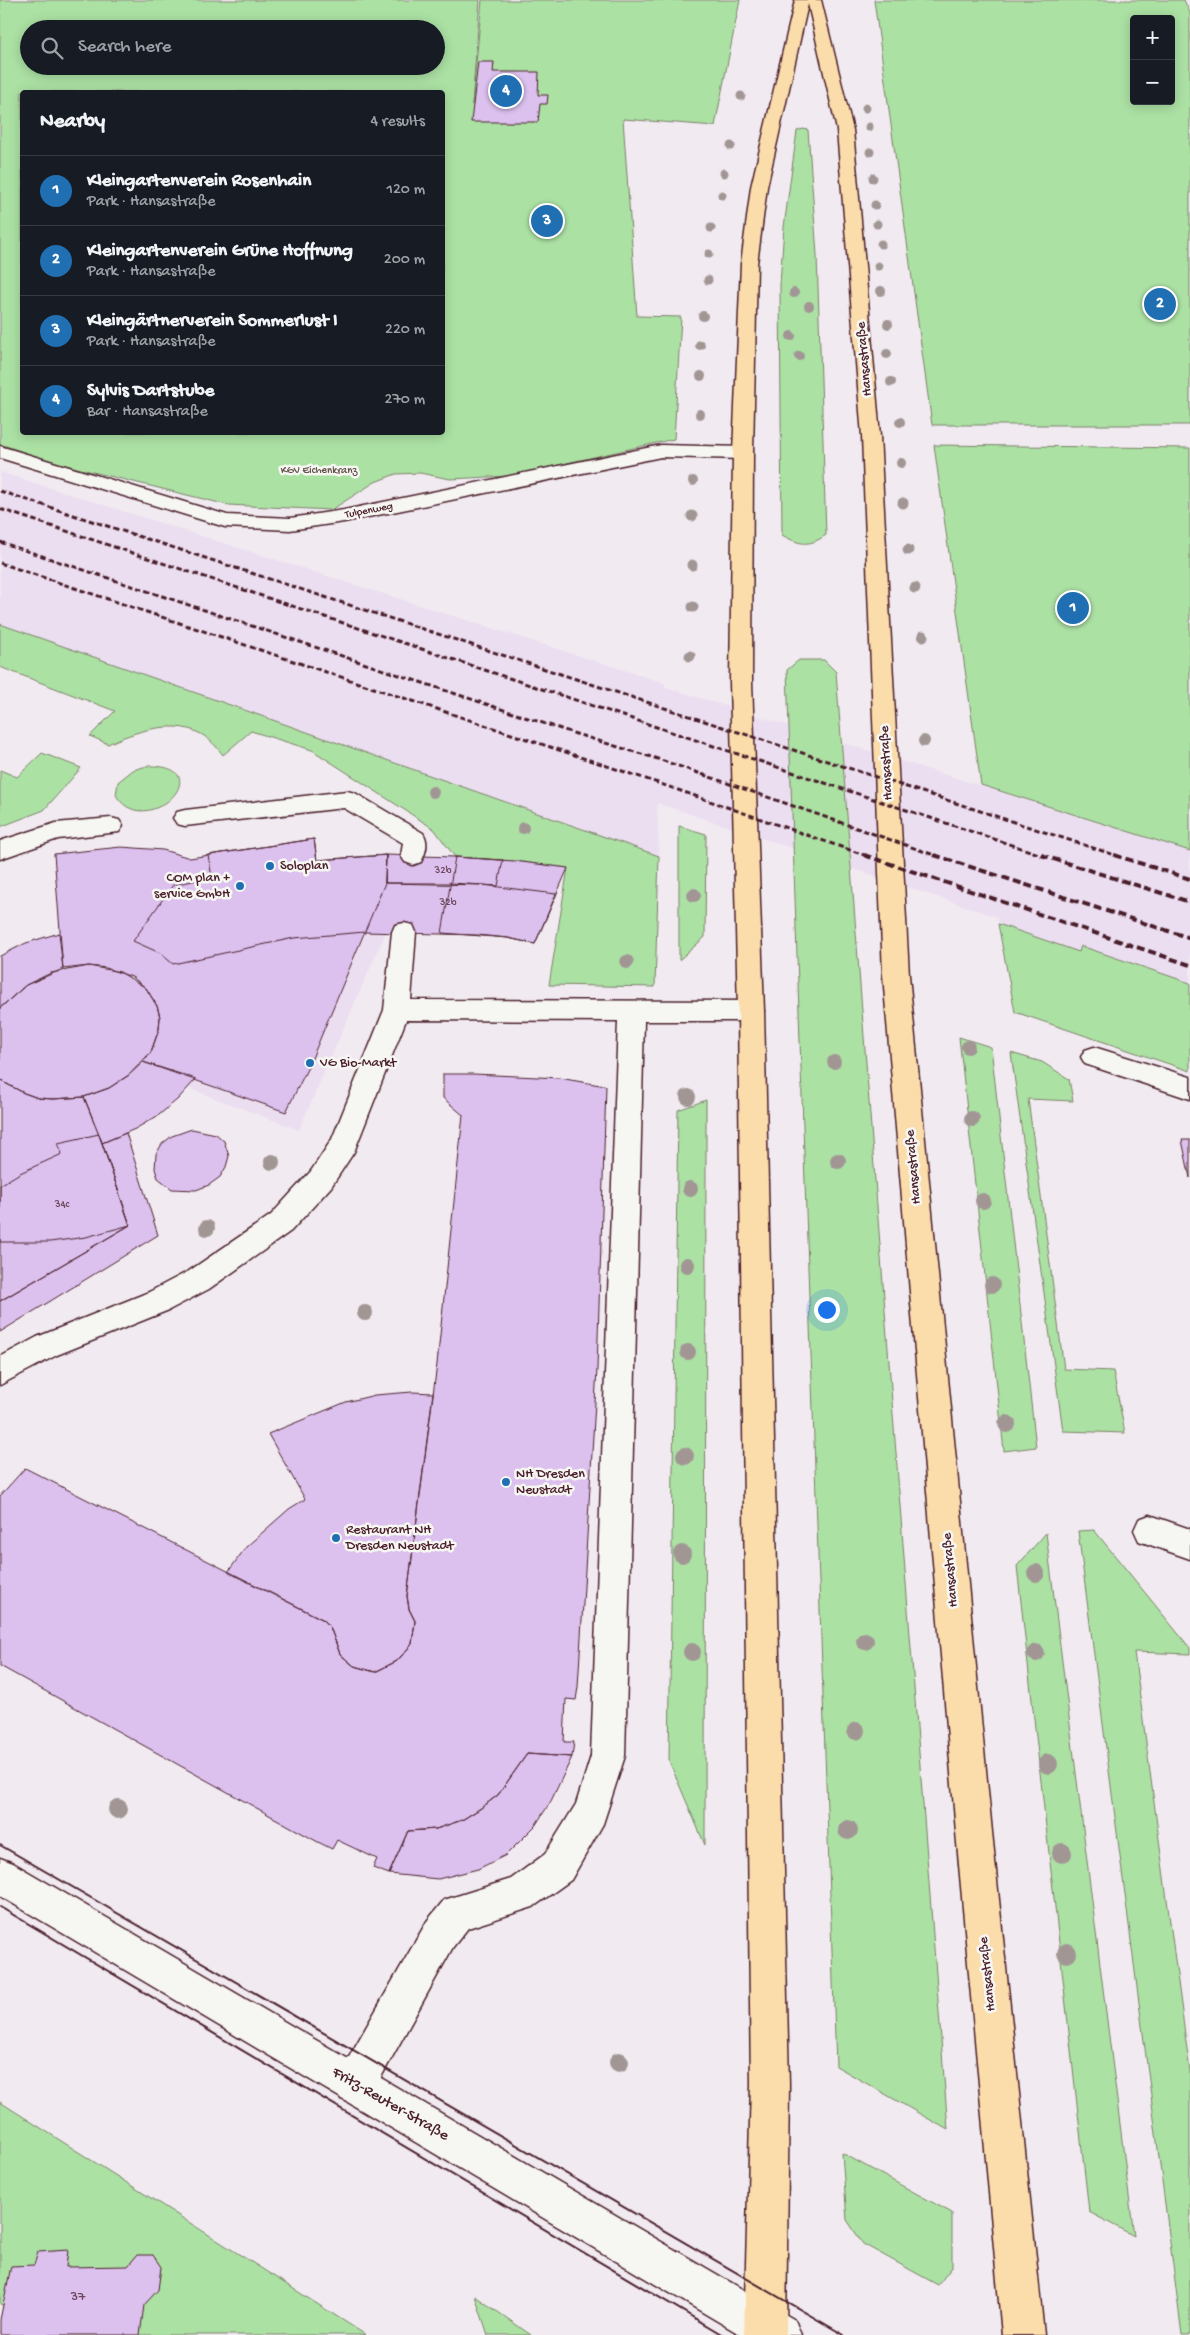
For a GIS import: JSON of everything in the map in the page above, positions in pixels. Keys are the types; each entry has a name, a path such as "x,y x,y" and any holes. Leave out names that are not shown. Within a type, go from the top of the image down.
{"main road":[{"path":"770,2332 770,2085 751,1011 741,682 743,452 749,264 759,187 802,0"},
{"name":"Hansastraße","path":"814,0 845,130 871,436 896,975 975,1842 1023,2335"},
{"name":"Tulpenweg","path":"0,452 225,521 290,524 344,516 661,451 743,452"},
{"path":"184,818 347,799 415,838 413,856"},
{"path":"0,850 56,831 111,826"},
{"path":"0,1372 47,1346 108,1324 199,1280 281,1224 321,1179 344,1144 398,1010 404,932"},
{"path":"398,1010 751,1011"},
{"path":"355,2085 440,1934 457,1913 520,1894 558,1867 591,1812 608,1756 631,1011"},
{"path":"1094,1057 1190,1088"},
{"path":"1150,1530 1190,1544"},
{"name":"Fritz-Reuter-Straße","path":"0,1876 770,2332"}],"shaded area":[{"path":"0,472 665,683 665,687 1190,851 1190,1071 1015,1012 997,917 657,803 659,856 0,624"},
{"path":"365,932 386,932 299,1130 188,1088 196,1079 286,1111 310,1063"}],"green space":[{"name":"KGV Eichenkranz","path":"0,0 480,0 472,105 482,0 740,0 715,126 623,119 637,316 681,317 674,439 509,476 450,479 420,473 396,474 375,482 331,510 228,505 52,462 0,444"},
{"path":"874,0 1184,0 1190,13 1190,425 932,425"},
{"path":"808,130 817,255 826,535 809,543 799,543 782,535 780,284 784,227 797,131"},
{"path":"934,445 1190,448 1190,851 981,785"},
{"path":"0,624 659,856 655,987 549,985 568,868 514,861 455,857 434,829 312,750 251,731 223,755 203,735 177,727 153,729 129,735 108,744 90,736 115,711 0,667"},
{"path":"799,660 824,660 836,672 948,2130 836,2066 787,670"},
{"path":"42,753 81,768 44,810 0,827 0,770 17,777"},
{"path":"147,766 169,769 179,777 179,787 171,798 159,807 144,811 129,808 116,795 118,782 133,770"},
{"path":"679,826 706,834 705,937 679,960"},
{"path":"998,924 1079,952 1081,946 1190,983 1190,1071 1015,1012"},
{"path":"959,1037 991,1047 1036,1447 1004,1451"},
{"path":"1011,1053 1042,1062 1069,1079 1073,1101 1028,1099 1064,1369 1113,1371 1125,1433 1063,1431"},
{"path":"706,1100 705,1845 669,1761 678,1110"},
{"path":"1094,1530 1190,1648 1190,1654 1134,1652 1190,2072 1190,2335 1182,2335 1078,1531"},
{"path":"1046,1533 1134,2236 1089,2212 1017,1566"},
{"path":"0,2102 366,2335 0,2335 3,2305 0,2304"},
{"path":"842,2153 952,2213 952,2267 938,2285 863,2244 847,2220"},
{"path":"475,2296 531,2335 488,2335"}],"building":[{"path":"478,62 494,62 493,72 539,72 538,95 548,95 547,104 540,104 538,122 471,122"},
{"path":"314,839 317,860 386,855 385,883 310,1063 286,1112 143,1062 151,1052 159,1029 160,1017 157,1006 146,988 132,977 106,968 89,966 63,969 54,854 121,847 163,850 190,858"},
{"path":"314,839 317,860 386,855 385,883 483,885 556,894 535,944 508,938 477,935 365,932 294,938 173,964 160,953 133,941 173,885 212,877 208,855"},
{"path":"386,855 503,860 498,886 451,883 385,883"},
{"path":"455,857 514,861 568,868 535,944 508,938 442,933"},
{"path":"59,933 63,969 26,985 0,1008 0,956 26,943"},
{"path":"89,966 120,972 146,988 157,1006 160,1017 159,1029 151,1052 129,1075 109,1088 84,1097 38,1098 5,1083 0,1078 0,1008 26,985 51,973"},
{"path":"143,1062 196,1079 178,1099 159,1115 135,1129 102,1143 84,1097 109,1088 129,1075"},
{"name":"NH Dresden Neustadt","path":"443,1074 559,1078 606,1086 597,1369 578,1687 576,1700 566,1699 564,1742 574,1742 572,1757 527,1754 498,1795 481,1808 462,1820 436,1829 408,1831 389,1874 373,1868 377,1859 337,1840 332,1849 318,1842 0,1666 0,1496 25,1468 324,1620 330,1627 340,1654 354,1666 375,1672 397,1661 412,1644 415,1621 409,1609 407,1596 437,1364 463,1115 443,1098"},
{"path":"0,1078 5,1083 24,1093 38,1098 84,1097 99,1134 130,1225 0,1301"},
{"path":"192,1129 216,1134 224,1141 229,1156 226,1167 220,1177 209,1185 196,1190 172,1189 158,1178 155,1169 156,1154 162,1144 172,1136"},
{"path":"126,1133 158,1235 0,1332 0,1301 130,1225 102,1143"},
{"path":"99,1134 130,1225 86,1237 50,1242 0,1242 0,1185 20,1173 62,1154 58,1143"},
{"path":"1182,1140 1190,1140 1190,1178"},
{"name":"Restaurant NH Dresden Neustadt","path":"412,1392 433,1393 407,1596 409,1609 415,1621 412,1644 397,1661 375,1672 354,1666 340,1654 330,1627 324,1620 228,1572 246,1547 289,1509 305,1499 268,1434 346,1402 375,1395"},
{"path":"527,1754 572,1757 551,1801 535,1826 506,1855 478,1869 438,1879 389,1874 408,1831 436,1829 462,1820 481,1808 498,1795"},
{"path":"68,2250 66,2267 128,2266 137,2255 153,2255 161,2267 158,2290 144,2305 140,2335 0,2335 0,2320 11,2266 34,2265 38,2252"}],"tram line":[{"path":"0,1845 844,2335"},
{"path":"0,1907 723,2335"}],"railway":[{"path":"0,491 1118,856"},
{"path":"0,509 1045,856"},
{"path":"0,542 576,734 661,760 936,856"},
{"path":"0,563 658,783 867,856"},
{"path":"864,855 1190,965"},
{"path":"1041,855 1190,902"},
{"path":"1114,855 1190,879"},
{"path":"936,856 1190,938"}],"place":[{"name":"Sylvis Dartstube","path":"506,91"},
{"name":"Kleingärtnerverein Sommerlust I","path":"547,221"},
{"name":"Kleingartenverein Grüne Hoffnung","path":"1160,304"},
{"name":"Kleingartenverein Rosenhain","path":"1073,608"},
{"name":"Soloplan","path":"270,866"},
{"name":"COM plan + service GmbH","path":"240,886"},
{"name":"VG Bio-Markt","path":"310,1063"},
{"name":"NH Dresden Neustadt","path":"506,1482"},
{"name":"Restaurant NH Dresden Neustadt","path":"336,1538"}]}
